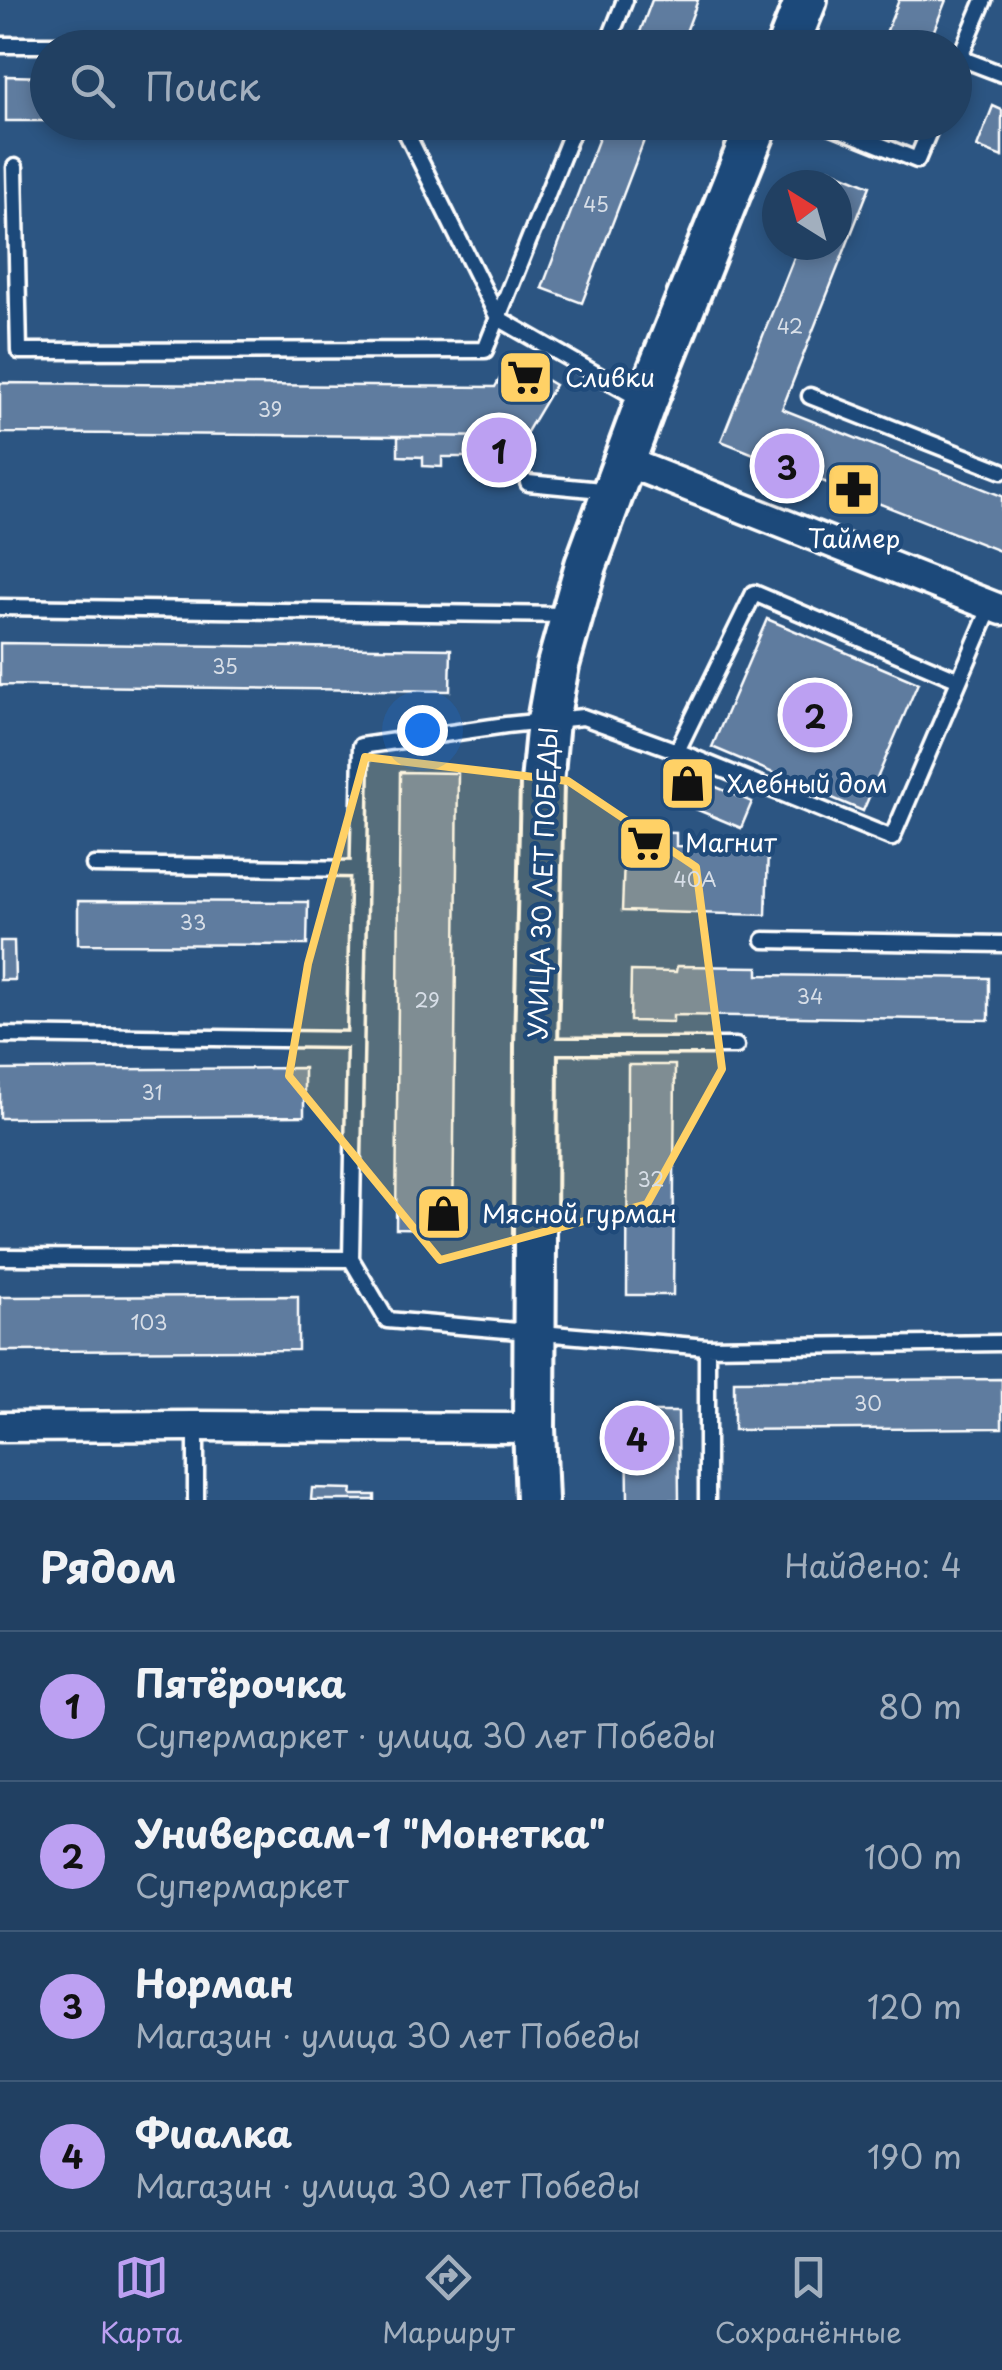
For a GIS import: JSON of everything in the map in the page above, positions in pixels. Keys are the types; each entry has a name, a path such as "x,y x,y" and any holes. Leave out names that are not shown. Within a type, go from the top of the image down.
{"main road":[{"path":"794,30 806,0"},
{"name":"УЛИЦА 30 ЛЕТ ПОБЕДЫ","path":"537,1500 536,1046 542,783 548,722 558,665 618,476 751,140"}],"street":[{"path":"618,476 996,608"},
{"path":"0,1427 534,1428"}],"lane":[{"path":"614,30 626,0"},
{"path":"971,30 984,0"},
{"path":"0,44 30,44"},
{"path":"972,67 1002,74"},
{"path":"410,140 498,318 646,402"},
{"path":"15,167 19,351 485,350 569,140"},
{"path":"867,140 917,160 925,140"},
{"path":"810,396 1002,471"},
{"path":"528,483 618,476"},
{"path":"678,751 754,592 959,680"},
{"path":"0,607 572,616"},
{"path":"996,608 959,680 892,838 583,717 361,746 351,1259 387,1320 707,1346 1002,1344"},
{"path":"94,866 358,869"},
{"path":"764,940 1002,944"},
{"path":"0,1035 355,1040"},
{"path":"536,1046 736,1046"},
{"path":"0,1258 351,1259"},
{"path":"707,1346 707,1500"},
{"path":"196,1426 196,1500"}],"highlighted area":[{"path":"365,757 568,781 696,867 722,1069 647,1204 440,1260 289,1076 308,964"}],"building":[{"path":"652,0 698,0 687,30 641,30"},
{"path":"899,0 946,0 934,30 887,30"},
{"path":"6,76 30,77 30,121 6,121"},
{"path":"993,106 1002,110 1002,157 977,147"},
{"path":"598,140 644,140 582,303 542,288"},
{"path":"852,179 870,186 852,232"},
{"path":"793,260 841,260 782,409 1002,496 1002,552 721,441"},
{"path":"511,359 555,385 524,437 0,433 0,383 495,387"},
{"path":"398,436 524,437 524,457 442,457 442,467 423,466 423,457 398,456"},
{"path":"767,619 918,683 863,811 712,747"},
{"path":"0,643 451,649 450,691 0,685"},
{"path":"400,772 458,773 453,1229 396,1228"},
{"path":"685,774 752,802 741,828 674,800"},
{"path":"625,832 676,833 676,846 768,849 766,915 622,911"},
{"path":"78,901 308,902 307,945 78,944"},
{"path":"0,941 14,941 15,980 0,980"},
{"path":"677,966 758,967 758,975 989,978 989,1020 673,1015 673,1022 630,1021 631,971 676,972"},
{"path":"628,1065 675,1065 673,1295 627,1295"},
{"path":"304,1068 304,1116 0,1118 0,1070"},
{"path":"298,1296 298,1350 0,1351 0,1297"},
{"path":"1002,1379 1002,1428 734,1430 734,1381"},
{"path":"627,1412 678,1412 679,1500 628,1500"},
{"path":"312,1488 352,1489 351,1495 375,1495 375,1500 311,1500"}],"place":[{"name":"Сливки","path":"526,378"},
{"name":"Пятёрочка","path":"499,450"},
{"name":"Норман","path":"787,466"},
{"name":"Таймер","path":"854,490"},
{"name":"Универсам-1 \"Монетка\"","path":"815,715"},
{"name":"Хлебный дом","path":"688,784"},
{"name":"Магнит","path":"646,843"},
{"name":"Мясной гурман","path":"443,1214"},
{"name":"Фиалка","path":"637,1438"}]}
